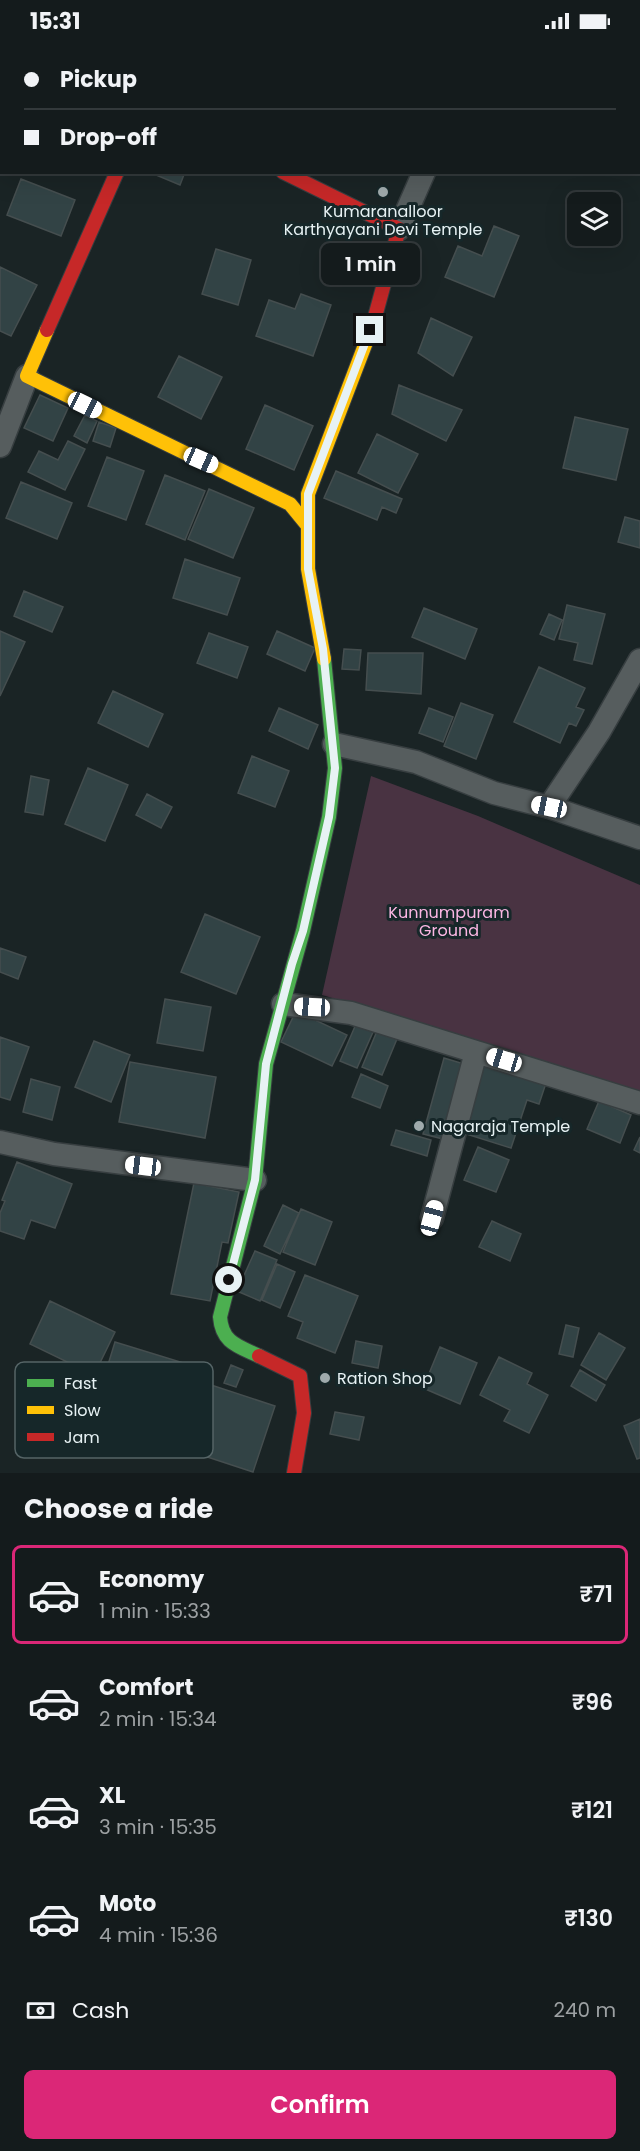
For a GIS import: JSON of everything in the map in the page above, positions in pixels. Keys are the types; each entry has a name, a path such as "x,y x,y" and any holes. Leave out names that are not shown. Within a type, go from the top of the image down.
{"street":[{"path":"0,446 27,376 116,174"},
{"path":"287,174 399,229"},
{"path":"294,1473 306,1398 300,1376 232,1343 221,1331 220,1317 255,1180 266,1064 329,817 335,768 323,649 308,569 308,494 378,310 399,229 422,174"},
{"path":"27,376 290,504 308,526"},
{"path":"549,807 599,732 640,660"},
{"path":"334,744 416,762 494,793 549,807 640,837"},
{"path":"283,1004 327,1008 351,1013 640,1103"},
{"path":"432,1218 476,1052"},
{"path":"0,1142 54,1154 255,1180"}],"green space":[{"name":"Kunnumpuram Ground","path":"371,776 478,816 640,885 640,1095 467,1040 443,1030 407,1023 394,1016 322,995"}],"building":[{"path":"154,174 184,174 180,185"},
{"path":"21,179 75,200 61,236 7,215"},
{"path":"494,226 519,236 494,297 445,277 458,246 482,256"},
{"path":"216,249 251,260 238,305 202,294"},
{"path":"0,267 37,285 11,336 0,331"},
{"path":"301,294 331,305 313,356 256,336 269,300 295,309"},
{"path":"431,318 472,337 453,376 418,353"},
{"path":"179,356 222,377 201,419 158,397"},
{"path":"399,385 462,410 446,441 392,414"},
{"path":"40,395 68,408 53,441 24,428"},
{"path":"265,405 313,426 294,470 246,449"},
{"path":"85,415 97,421 87,443 74,436"},
{"path":"575,417 628,429 616,480 563,468"},
{"path":"99,422 116,428 110,447 93,441"},
{"path":"377,434 418,454 398,493 358,473"},
{"path":"68,441 85,449 65,490 28,472 39,451 58,460"},
{"path":"107,457 144,471 126,520 88,506"},
{"path":"336,471 402,499 396,513 382,507 377,520 324,498"},
{"path":"165,475 205,491 185,540 146,524"},
{"path":"21,482 72,503 57,539 6,518"},
{"path":"209,489 254,508 233,558 188,539"},
{"path":"625,517 640,521 640,548 618,542"},
{"path":"185,559 240,578 227,615 173,598"},
{"path":"24,591 63,607 52,632 14,616"},
{"path":"567,605 605,614 592,664 574,660 578,643 559,639"},
{"path":"424,608 477,629 465,659 412,637"},
{"path":"549,614 562,620 554,640 540,634"},
{"path":"0,631 25,642 0,696"},
{"path":"277,631 315,648 305,671 267,654"},
{"path":"209,633 248,647 237,678 197,663"},
{"path":"344,649 361,650 359,670 342,669"},
{"path":"368,653 423,653 421,694 366,690"},
{"path":"539,667 585,688 576,707 584,710 576,726 569,723 560,743 514,722"},
{"path":"113,691 163,714 148,747 98,723"},
{"path":"461,703 493,715 476,759 444,746"},
{"path":"279,708 318,725 308,749 269,731"},
{"path":"429,708 453,717 443,742 419,733"},
{"path":"252,756 289,771 275,807 238,793"},
{"path":"88,768 128,785 105,841 65,824"},
{"path":"31,776 49,780 43,815 25,812"},
{"path":"147,794 172,807 161,828 136,815"},
{"path":"205,914 260,937 236,994 181,972"},
{"path":"0,948 26,957 18,979 0,972"},
{"path":"165,999 211,1007 203,1051 157,1043"},
{"path":"296,1011 347,1035 332,1066 281,1042"},
{"path":"356,1024 373,1032 357,1068 340,1061"},
{"path":"377,1031 397,1039 382,1075 362,1067"},
{"path":"0,1037 29,1047 10,1100 0,1097"},
{"path":"94,1041 130,1055 111,1102 75,1087"},
{"path":"444,1058 464,1064 443,1139 423,1134"},
{"path":"482,1060 547,1080 539,1104 527,1100 511,1148 460,1132"},
{"path":"130,1062 216,1077 205,1138 119,1122"},
{"path":"361,1074 388,1086 380,1108 352,1097"},
{"path":"31,1079 60,1087 52,1120 23,1112"},
{"path":"599,1101 631,1115 620,1143 587,1129"},
{"path":"396,1130 431,1140 427,1156 391,1145"},
{"path":"640,1137 640,1153 634,1150"},
{"path":"478,1147 509,1160 496,1192 464,1180"},
{"path":"17,1162 72,1184 55,1228 31,1220 24,1239 0,1231 0,1213 5,1201 2,1200"},
{"path":"194,1183 239,1192 228,1243 222,1242 210,1301 171,1294"},
{"path":"283,1205 299,1213 280,1254 264,1246"},
{"path":"301,1209 332,1222 315,1265 283,1252"},
{"path":"492,1221 521,1234 510,1261 479,1247"},
{"path":"255,1251 277,1260 260,1301 237,1291"},
{"path":"277,1264 295,1272 280,1308 262,1300"},
{"path":"305,1275 358,1296 335,1353 297,1338 303,1322 288,1316"},
{"path":"50,1301 115,1332 100,1362 67,1362 30,1344"},
{"path":"566,1325 579,1328 573,1357 559,1354"},
{"path":"599,1333 625,1348 606,1380 581,1365"},
{"path":"356,1341 382,1346 378,1368 352,1363"},
{"path":"115,1342 180,1362 109,1362"},
{"path":"440,1347 477,1363 460,1404 423,1388"},
{"path":"499,1357 532,1373 527,1384 548,1395 529,1433 504,1421 510,1410 480,1395"},
{"path":"231,1365 243,1370 236,1387 224,1383"},
{"path":"580,1370 605,1385 596,1401 571,1386"},
{"path":"213,1386 275,1406 253,1472 210,1458 213,1458"},
{"path":"335,1412 364,1417 359,1440 330,1434"},
{"path":"640,1419 640,1458 637,1459 624,1426"}],"traffic: fast":[{"path":"259,1356 232,1342 224,1333 220,1317 255,1180 266,1064 303,931 329,817 335,768 324,659"}],"traffic: slow":[{"path":"324,659 308,569 308,494 373,324"},
{"path":"47,330 27,376 290,504 308,526"}],"traffic: jam":[{"path":"47,330 116,174"},
{"path":"287,174 399,229 373,324"},
{"path":"259,1356 300,1376 304,1413 294,1473"}],"place":[{"name":"Kumaranalloor Karthyayani Devi Temple","path":"383,192"},
{"name":"Nagaraja Temple","path":"419,1126"},
{"name":"Ration Shop","path":"325,1378"}],"route":[{"path":"229,1280 255,1180 266,1064 303,931 329,817 335,768 323,649 308,569 308,494 370,330"}]}
